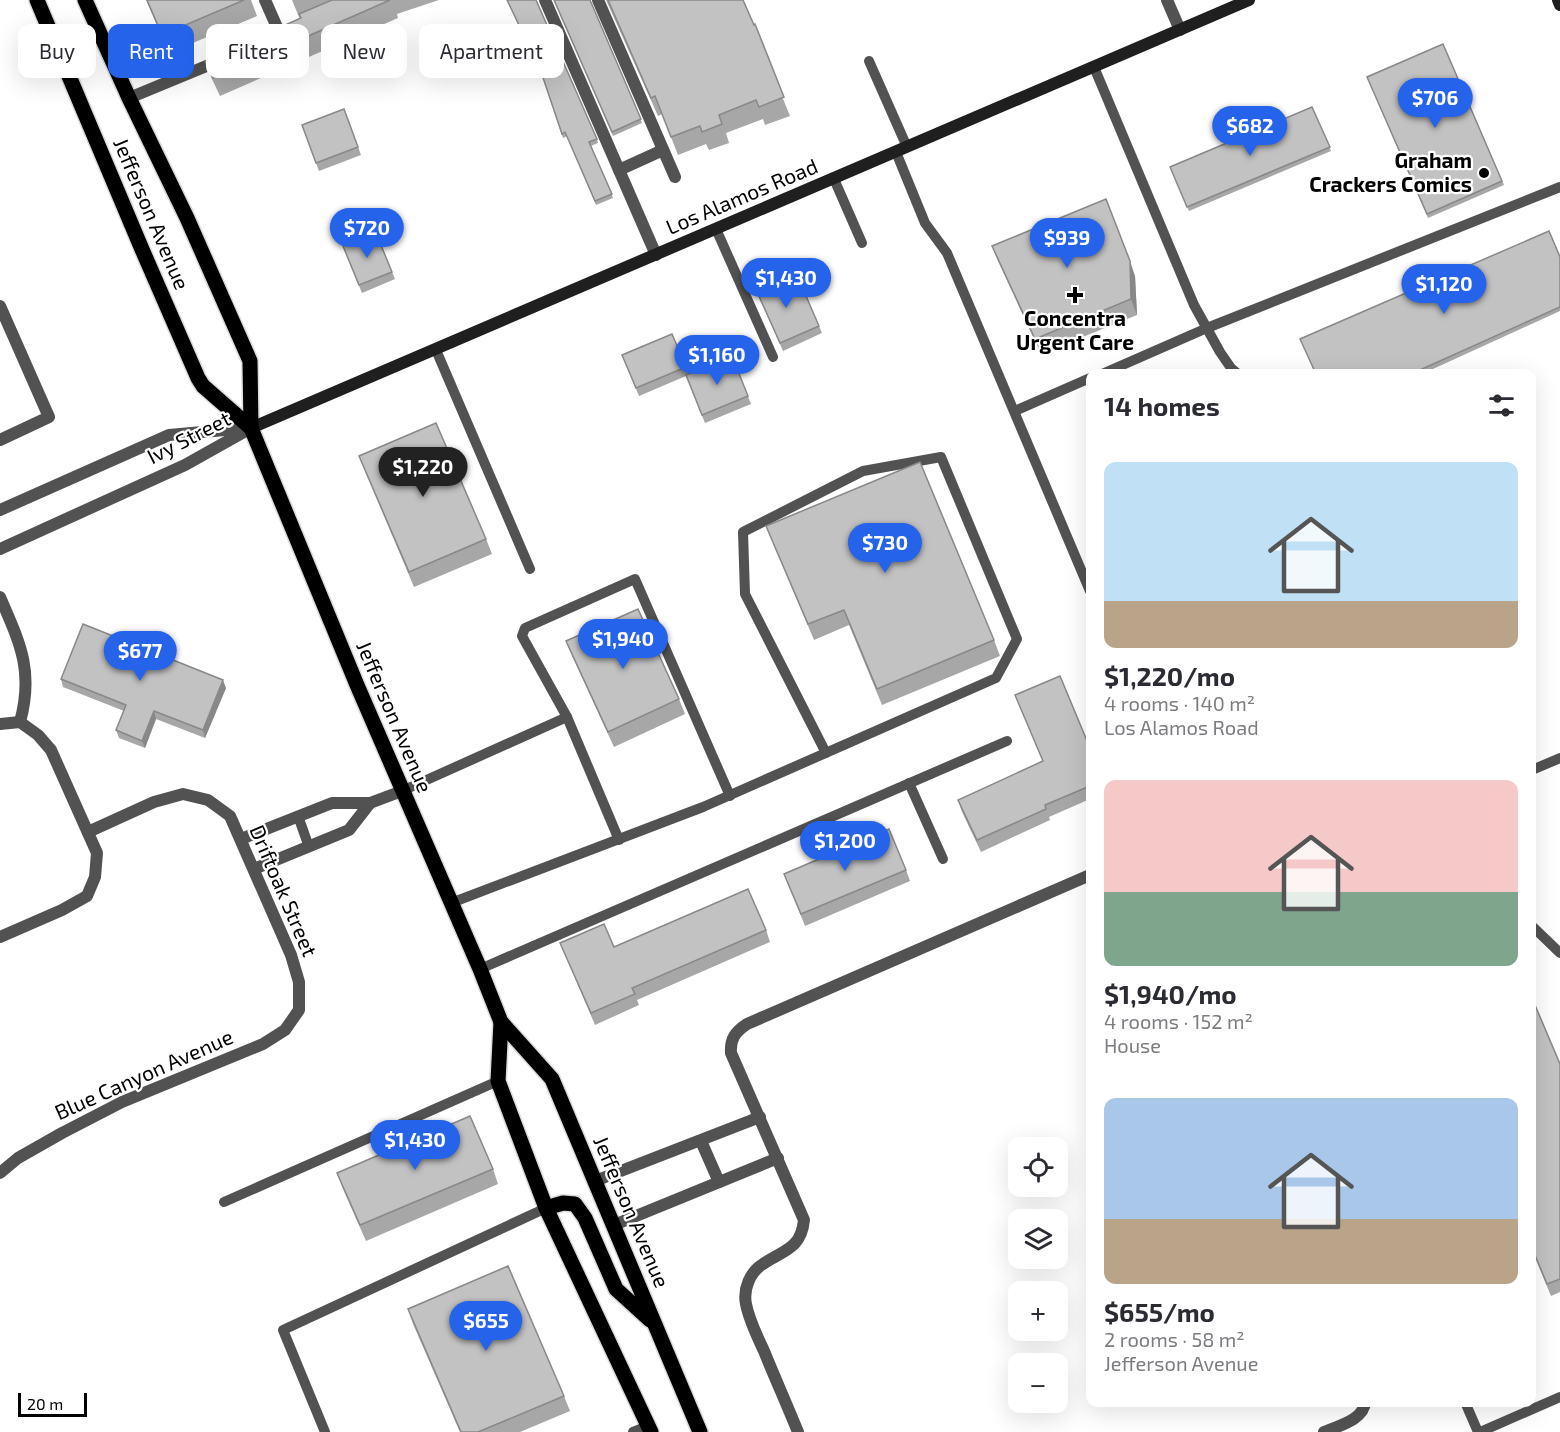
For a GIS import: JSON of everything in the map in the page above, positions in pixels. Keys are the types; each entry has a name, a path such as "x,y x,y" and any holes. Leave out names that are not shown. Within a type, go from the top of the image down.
{"main road":[{"name":"Jefferson Avenue","path":"37,0 198,378 203,386 251,428"},
{"name":"Jefferson Avenue","path":"85,0 187,218 250,362 251,428 501,1022 552,1079 700,1432"},
{"name":"Los Alamos Road","path":"251,428 1249,0"},
{"path":"1558,0 1560,5"},
{"name":"Jefferson Avenue","path":"501,1022 498,1081 546,1208 650,1429"},
{"path":"546,1208 563,1203 575,1204 585,1218 616,1289 655,1324"}],"street":[{"path":"265,0 276,24"},
{"path":"545,0 656,255"},
{"path":"598,0 675,177"},
{"path":"1167,0 1180,30"},
{"path":"129,98 206,66"},
{"path":"619,170 663,150"},
{"path":"0,306 49,417 0,440"},
{"name":"Ivy Street","path":"0,510 169,435 251,428"},
{"name":"Ivy Street","path":"0,549 185,465 251,428"},
{"path":"0,597 23,651 25,662 26,690 20,722"},
{"path":"0,724 20,722 38,735 51,750 97,853 95,878 87,896 62,910 0,937"},
{"path":"241,839 332,803 370,803 402,790"},
{"name":"Driftoak Street","path":"88,832 154,802 183,795 208,800 230,816 291,955 299,982 299,1010"},
{"path":"254,869 349,830 370,803"},
{"path":"798,1432 755,1331 746,1303 747,1287 751,1275 760,1265 792,1247 800,1238 804,1220 731,1053 730,1042 737,1031 747,1024 1086,877"},
{"name":"Blue Canyon Avenue","path":"0,1173 18,1158 112,1107 263,1044 285,1030 299,1010"},
{"path":"595,1181 760,1117"},
{"path":"701,1141 719,1182"},
{"path":"614,1225 778,1158"},
{"path":"1324,1432 1358,1416 1365,1407"}],"lane":[{"path":"869,61 925,223 947,253 1086,581"},
{"path":"1094,67 1194,305 1232,369"},
{"path":"834,179 862,243"},
{"path":"1113,369 1206,328 1560,187"},
{"path":"716,229 773,357"},
{"path":"436,350 530,569"},
{"path":"1015,411 1086,380"},
{"path":"451,903 730,796 996,678 1017,639 941,457 863,471 743,532 745,594 826,753"},
{"path":"619,840 567,717 522,636 525,628 635,579 730,796"},
{"path":"402,790 567,717"},
{"path":"480,969 1007,741"},
{"path":"1536,768 1560,758"},
{"path":"909,783 943,859"},
{"path":"298,816 309,847"},
{"path":"1536,930 1560,953"},
{"path":"224,1202 498,1081"},
{"path":"325,1432 283,1330 546,1208"},
{"path":"1467,1407 1479,1432 1560,1397"},
{"path":"633,1432 650,1429"}],"building":[{"path":"147,0 244,0 188,24 157,24"},
{"path":"332,0 390,0 336,24 321,24 321,30 309,36 309,24 288,24 301,18 299,14"},
{"path":"507,0 536,0 547,24 518,24"},
{"path":"554,0 590,0 641,119 612,132"},
{"path":"608,0 743,0 784,97 759,107 756,100 719,115 722,124 702,132 700,126 671,137 655,96 651,98"},
{"path":"1443,44 1502,181 1427,214 1367,77"},
{"path":"564,64 597,139 589,142 612,194 595,201 565,132 562,134 543,78 564,78"},
{"path":"1312,107 1330,147 1187,207 1170,167"},
{"path":"344,109 358,147 316,163 302,125"},
{"name":"Concentra Urgent Care","path":"1106,199 1130,261 1131,299 1035,339 992,246"},
{"path":"1549,231 1560,257 1560,307 1422,369 1314,369 1300,339"},
{"path":"376,233 392,272 359,285 343,246"},
{"path":"775,275 782,291 800,282 819,326 780,343 754,285"},
{"path":"672,334 686,367 636,388 622,355"},
{"path":"732,356 748,396 702,415 686,375"},
{"path":"436,423 486,539 409,572 359,456"},
{"path":"920,462 994,640 877,689 844,610 808,624 766,526"},
{"path":"638,609 679,699 608,732 566,641"},
{"path":"83,624 223,680 203,730 154,711 142,741 116,730 126,705 61,679"},
{"path":"1060,676 1086,738 1086,788 1045,805 1046,809 977,840 958,800 1043,761 1015,695"},
{"path":"889,829 906,870 801,914 784,874"},
{"path":"748,889 766,930 632,988 635,994 591,1013 560,943 604,924 614,947"},
{"path":"1536,1007 1560,1064 1560,1279 1547,1284 1536,1258"},
{"path":"470,1116 493,1169 360,1225 337,1173"},
{"path":"508,1266 564,1396 478,1432 461,1432 408,1309"}],"place":[{"name":"Graham Crackers Comics","path":"1484,173"},
{"name":"Concentra Urgent Care","path":"1075,295"}]}
